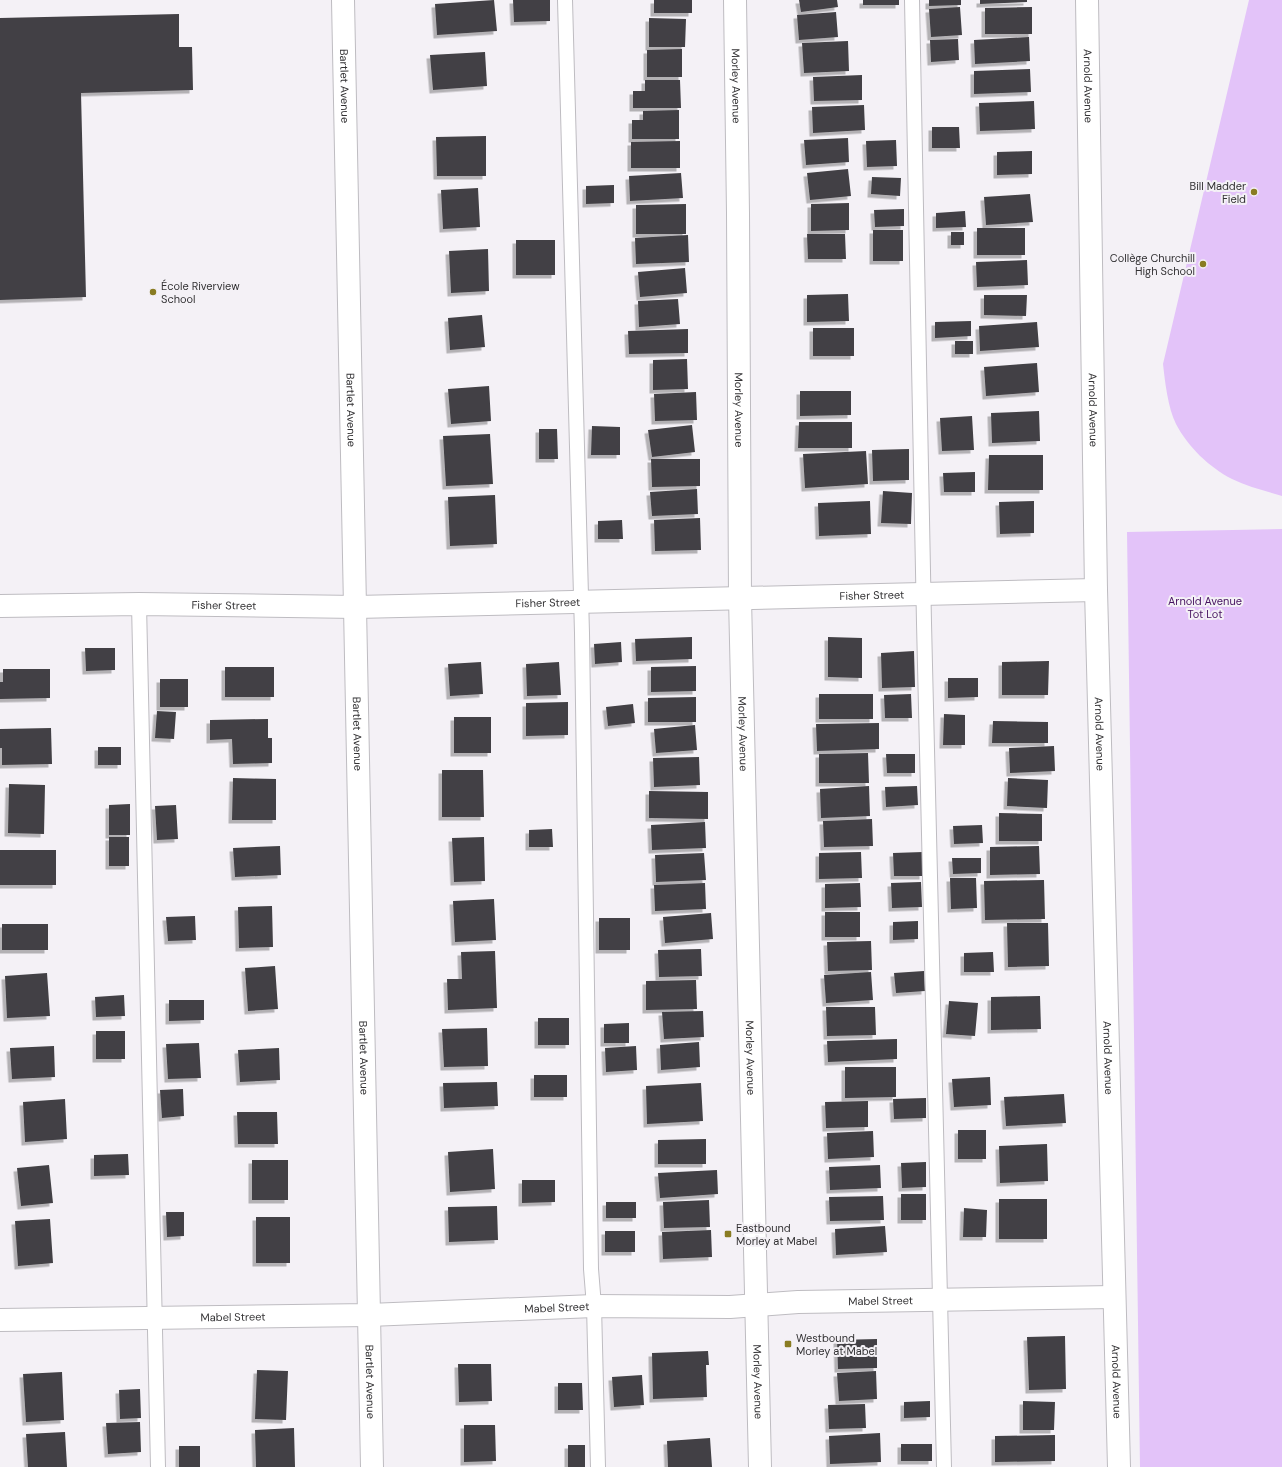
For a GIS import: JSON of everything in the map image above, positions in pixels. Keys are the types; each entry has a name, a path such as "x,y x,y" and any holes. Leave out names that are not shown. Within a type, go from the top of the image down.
{"street":[{"name":"Bartlet Avenue","path":"343,0 372,1467"},
{"name":"Morley Avenue","path":"735,0 740,598 760,1467"},
{"name":"Arnold Avenue","path":"1087,0 1096,590 1119,1467"},
{"name":"Fisher Street","path":"0,606 139,604 356,607 1096,590"},
{"name":"Mabel Street","path":"0,1320 369,1315 594,1306 730,1307 798,1302 1114,1297"}],"lane":[{"path":"565,0 582,601 591,1269 594,1306 598,1467"},
{"path":"912,0 944,1467"},
{"path":"139,604 156,1317 158,1467"}],"green space":[{"path":"1249,0 1282,0 1282,496 1238,482 1215,469 1200,456 1187,441 1173,418 1167,395 1163,364"},
{"name":"Arnold Avenue Tot Lot","path":"1282,529 1282,1467 1140,1467 1127,532"}],"building":[{"path":"494,0 497,31 437,35 435,4"},
{"path":"513,0 550,0 550,21 514,22"},
{"path":"654,0 692,0 692,13 654,13"},
{"path":"799,0 837,0 838,7 801,12"},
{"path":"863,0 899,0 899,5 863,5"},
{"path":"929,0 961,0 961,5 929,6"},
{"path":"980,0 1027,0 1027,2 980,4"},
{"path":"960,7 962,35 931,37 929,9"},
{"path":"1032,7 1032,34 985,34 985,8"},
{"path":"836,12 838,37 799,40 797,15"},
{"path":"179,14 179,47 192,47 193,90 81,93 86,297 0,300 0,18"},
{"path":"649,18 686,19 685,47 649,47"},
{"path":"1029,37 1030,61 975,64 974,40"},
{"path":"958,39 959,60 931,62 930,40"},
{"path":"848,41 849,71 804,73 802,43"},
{"path":"682,49 682,77 647,77 647,50"},
{"path":"485,52 487,86 433,90 430,55"},
{"path":"1030,69 1031,92 974,94 974,71"},
{"path":"862,75 862,100 814,101 813,77"},
{"path":"645,80 680,80 681,108 633,108 633,91 645,91"},
{"path":"1034,101 1035,129 980,131 979,103"},
{"path":"864,105 865,130 813,133 812,107"},
{"path":"679,110 679,139 632,139 632,120 643,120 643,111"},
{"path":"932,127 959,127 960,148 932,148"},
{"path":"486,136 486,176 437,176 436,137"},
{"path":"848,138 849,162 806,165 804,140"},
{"path":"896,140 897,166 867,167 866,141"},
{"path":"680,141 680,168 631,168 631,142"},
{"path":"1032,151 1032,174 997,175 997,152"},
{"path":"848,169 851,196 810,200 807,173"},
{"path":"681,173 683,198 630,201 629,176"},
{"path":"872,177 901,178 900,196 871,194"},
{"path":"614,185 614,203 586,204 586,186"},
{"path":"478,188 480,227 443,229 441,190"},
{"path":"1030,194 1033,222 986,225 984,197"},
{"path":"849,203 849,230 811,231 811,204"},
{"path":"686,204 686,234 636,234 636,205"},
{"path":"904,209 904,226 875,227 874,210"},
{"path":"965,211 966,227 936,228 936,213"},
{"path":"977,228 1025,228 1025,255 977,255"},
{"path":"873,230 903,230 903,261 873,261"},
{"path":"951,232 964,232 964,245 951,245"},
{"path":"807,234 845,234 846,259 808,259"},
{"path":"688,235 689,262 636,264 635,238"},
{"path":"516,240 555,240 555,275 516,275"},
{"path":"488,249 489,291 451,293 449,251"},
{"path":"1027,260 1028,285 977,287 976,262"},
{"path":"685,268 687,293 640,297 638,272"},
{"path":"848,294 849,321 807,322 807,295"},
{"path":"984,295 1027,295 1026,316 984,315"},
{"path":"678,299 680,324 639,327 638,301"},
{"path":"482,315 485,347 450,350 448,318"},
{"path":"971,321 971,336 935,338 935,322"},
{"path":"1037,322 1039,347 980,351 979,326"},
{"path":"813,328 854,328 854,356 813,356"},
{"path":"688,329 688,353 629,354 628,331"},
{"path":"955,341 973,341 973,354 955,354"},
{"path":"687,359 688,389 653,390 653,360"},
{"path":"1037,363 1039,392 986,396 984,367"},
{"path":"489,386 491,421 451,424 448,389"},
{"path":"800,391 851,391 851,415 800,416"},
{"path":"696,392 697,420 655,421 654,394"},
{"path":"1039,411 1040,441 992,443 991,413"},
{"path":"972,416 974,450 942,451 940,418"},
{"path":"799,422 852,422 852,448 798,448"},
{"path":"692,425 695,452 652,457 648,430"},
{"path":"592,426 620,427 620,455 591,455"},
{"path":"539,429 557,429 558,459 539,459"},
{"path":"490,434 493,484 446,486 443,436"},
{"path":"909,449 909,480 873,481 872,450"},
{"path":"866,451 868,484 805,488 803,454"},
{"path":"989,455 1043,455 1043,490 988,490"},
{"path":"651,459 700,459 700,486 652,487"},
{"path":"975,472 975,492 944,492 943,473"},
{"path":"697,489 698,514 652,516 650,492"},
{"path":"883,491 912,493 911,524 881,523"},
{"path":"495,495 497,544 450,546 448,497"},
{"path":"870,501 871,534 819,536 818,503"},
{"path":"1034,501 1034,533 1000,534 999,502"},
{"path":"700,518 701,550 655,551 654,520"},
{"path":"622,520 623,539 598,539 598,521"},
{"path":"692,637 692,659 636,661 635,639"},
{"path":"828,637 862,638 862,678 828,677"},
{"path":"621,642 622,662 595,664 594,644"},
{"path":"85,648 115,648 115,670 86,671"},
{"path":"914,651 915,687 882,688 881,653"},
{"path":"1049,661 1048,695 1002,695 1002,662"},
{"path":"481,662 483,694 450,696 448,664"},
{"path":"559,662 561,695 527,696 526,664"},
{"path":"696,666 696,691 651,692 651,667"},
{"path":"225,667 274,667 274,697 225,697"},
{"path":"3,669 50,669 50,698 0,699 0,682 3,682"},
{"path":"948,678 978,678 978,697 948,698"},
{"path":"160,679 188,679 188,707 160,707"},
{"path":"819,694 873,694 873,719 819,719"},
{"path":"911,694 912,718 885,718 884,695"},
{"path":"696,697 696,722 648,722 648,698"},
{"path":"568,702 568,735 526,736 526,703"},
{"path":"633,704 635,723 608,726 606,707"},
{"path":"157,711 176,712 174,739 155,738"},
{"path":"944,714 965,715 965,745 943,745"},
{"path":"454,717 491,717 491,753 454,753"},
{"path":"268,719 268,738 272,738 272,763 233,764 232,739 210,740 210,720"},
{"path":"993,721 1048,722 1048,743 992,743"},
{"path":"879,723 879,749 817,751 816,724"},
{"path":"695,725 697,750 656,753 654,729"},
{"path":"51,728 52,764 2,765 0,729"},
{"path":"1054,746 1055,771 1010,773 1009,748"},
{"path":"98,747 121,747 121,765 98,765"},
{"path":"868,753 869,783 819,783 819,754"},
{"path":"886,754 915,754 915,773 887,773"},
{"path":"699,757 700,785 654,787 653,758"},
{"path":"442,770 483,770 484,817 442,817"},
{"path":"233,778 276,779 276,820 232,820"},
{"path":"1008,778 1048,780 1047,808 1007,806"},
{"path":"9,784 45,785 44,834 8,833"},
{"path":"869,786 870,816 821,818 820,789"},
{"path":"917,786 918,805 886,807 885,787"},
{"path":"649,791 708,792 708,819 649,818"},
{"path":"130,804 130,835 109,835 109,805"},
{"path":"176,805 178,839 157,840 155,806"},
{"path":"999,813 1042,814 1042,841 999,841"},
{"path":"872,819 873,846 824,847 823,821"},
{"path":"705,822 706,848 652,850 651,825"},
{"path":"982,825 983,843 954,844 953,826"},
{"path":"552,829 553,847 529,847 529,830"},
{"path":"109,837 129,837 129,866 109,866"},
{"path":"484,837 485,881 454,882 452,838"},
{"path":"280,846 281,875 235,877 233,848"},
{"path":"1039,846 1040,874 990,875 990,847"},
{"path":"0,850 56,850 56,885 0,885"},
{"path":"861,852 862,878 819,879 819,853"},
{"path":"923,852 923,876 894,876 893,853"},
{"path":"704,853 706,880 656,882 655,855"},
{"path":"952,858 981,858 981,873 953,874"},
{"path":"950,878 976,878 977,908 951,909"},
{"path":"1044,880 1045,919 985,920 984,881"},
{"path":"921,882 922,907 892,908 891,883"},
{"path":"705,883 706,909 655,911 654,885"},
{"path":"860,883 861,907 825,908 825,884"},
{"path":"494,899 496,940 455,942 453,901"},
{"path":"272,906 273,947 239,948 238,907"},
{"path":"825,912 860,912 860,937 825,937"},
{"path":"711,913 713,939 665,943 663,917"},
{"path":"195,916 196,940 168,941 166,917"},
{"path":"599,918 630,918 630,950 599,950"},
{"path":"918,921 918,939 893,940 893,922"},
{"path":"1007,923 1048,923 1049,966 1008,967"},
{"path":"2,924 48,924 48,950 2,950"},
{"path":"871,941 872,970 828,971 827,942"},
{"path":"701,949 702,976 659,977 658,950"},
{"path":"495,951 497,1008 448,1010 447,979 462,979 461,952"},
{"path":"993,952 994,972 964,972 964,953"},
{"path":"275,966 278,1009 248,1011 245,968"},
{"path":"924,971 925,991 896,993 894,973"},
{"path":"871,972 873,1000 826,1003 824,975"},
{"path":"47,973 50,1016 7,1018 5,976"},
{"path":"696,980 697,1009 646,1010 646,981"},
{"path":"124,995 125,1016 96,1017 95,997"},
{"path":"1040,996 1041,1029 991,1030 991,997"},
{"path":"169,1000 204,1000 204,1020 169,1021"},
{"path":"949,1001 978,1003 975,1036 946,1034"},
{"path":"826,1007 875,1007 876,1035 827,1036"},
{"path":"703,1011 704,1037 664,1039 662,1012"},
{"path":"538,1018 569,1018 569,1045 538,1045"},
{"path":"629,1023 629,1043 604,1043 604,1024"},
{"path":"487,1028 488,1066 444,1067 442,1029"},
{"path":"96,1031 125,1031 125,1059 96,1059"},
{"path":"897,1039 897,1059 828,1062 827,1041"},
{"path":"699,1042 700,1067 661,1070 660,1045"},
{"path":"199,1043 201,1078 168,1079 166,1044"},
{"path":"54,1046 55,1077 12,1079 10,1048"},
{"path":"636,1046 637,1070 606,1072 605,1048"},
{"path":"279,1048 280,1080 240,1082 238,1050"},
{"path":"845,1067 896,1067 896,1097 845,1098"},
{"path":"534,1075 567,1075 567,1097 534,1097"},
{"path":"990,1077 991,1105 954,1107 952,1079"},
{"path":"497,1082 498,1106 444,1108 443,1083"},
{"path":"701,1083 703,1121 647,1124 646,1086"},
{"path":"183,1089 184,1116 162,1118 160,1090"},
{"path":"1064,1094 1066,1123 1006,1126 1004,1097"},
{"path":"926,1098 926,1118 894,1119 893,1099"},
{"path":"65,1099 67,1139 25,1142 23,1102"},
{"path":"868,1101 868,1127 826,1128 825,1102"},
{"path":"237,1112 277,1112 278,1144 238,1144"},
{"path":"958,1130 986,1130 986,1159 958,1159"},
{"path":"873,1131 874,1157 828,1159 827,1133"},
{"path":"706,1139 706,1164 658,1164 658,1140"},
{"path":"1047,1144 1048,1181 1000,1183 999,1146"},
{"path":"493,1149 495,1189 450,1192 448,1152"},
{"path":"128,1154 129,1175 94,1176 94,1155"},
{"path":"252,1160 288,1160 288,1200 252,1200"},
{"path":"926,1162 926,1187 902,1188 901,1163"},
{"path":"49,1165 53,1203 21,1206 17,1168"},
{"path":"880,1165 881,1188 830,1190 829,1167"},
{"path":"717,1170 718,1194 660,1198 658,1173"},
{"path":"522,1180 555,1180 555,1202 522,1203"},
{"path":"901,1194 926,1194 926,1220 901,1220"},
{"path":"883,1196 884,1220 830,1221 829,1197"},
{"path":"999,1199 1047,1199 1047,1239 999,1239"},
{"path":"709,1200 710,1227 664,1228 663,1202"},
{"path":"606,1202 636,1202 636,1218 606,1218"},
{"path":"497,1206 498,1240 449,1242 448,1207"},
{"path":"964,1208 987,1210 986,1237 963,1237"},
{"path":"166,1212 184,1212 184,1236 167,1237"},
{"path":"256,1217 290,1217 290,1263 256,1263"},
{"path":"50,1219 53,1263 18,1266 15,1221"},
{"path":"885,1226 887,1252 836,1255 835,1229"},
{"path":"711,1230 712,1257 663,1259 662,1232"},
{"path":"605,1231 635,1231 635,1252 605,1252"},
{"path":"1065,1336 1066,1389 1029,1390 1027,1337"},
{"path":"877,1339 877,1368 838,1369 837,1340"},
{"path":"708,1351 709,1365 706,1365 707,1397 653,1399 652,1353"},
{"path":"458,1364 491,1364 492,1401 459,1402"},
{"path":"257,1370 288,1371 286,1420 255,1419"},
{"path":"876,1371 877,1399 839,1401 837,1373"},
{"path":"62,1372 64,1420 26,1422 23,1374"},
{"path":"642,1375 644,1405 614,1407 612,1377"},
{"path":"558,1383 582,1383 583,1410 558,1410"},
{"path":"140,1389 141,1418 120,1419 119,1390"},
{"path":"930,1401 930,1417 904,1418 904,1402"},
{"path":"1023,1401 1055,1402 1054,1430 1023,1430"},
{"path":"865,1404 866,1428 829,1429 828,1405"},
{"path":"140,1422 141,1452 108,1454 106,1423"},
{"path":"464,1425 495,1425 496,1461 464,1462"},
{"path":"294,1428 295,1467 256,1467 255,1430"},
{"path":"65,1432 67,1467 28,1467 26,1434"},
{"path":"880,1433 881,1462 830,1464 829,1436"},
{"path":"1055,1435 1055,1461 995,1462 995,1436"},
{"path":"710,1438 712,1467 668,1467 667,1441"},
{"path":"901,1444 932,1444 932,1461 901,1461"},
{"path":"568,1445 585,1445 585,1467 568,1467"},
{"path":"179,1446 200,1446 200,1467 179,1467"}],"place":[{"name":"Bill Madder Field","path":"1254,192"},
{"name":"Collège Churchill High School","path":"1203,264"},
{"name":"École Riverview School","path":"153,292"},
{"name":"Eastbound Morley at Mabel","path":"728,1234"},
{"name":"Westbound Morley at Mabel","path":"788,1344"}]}
